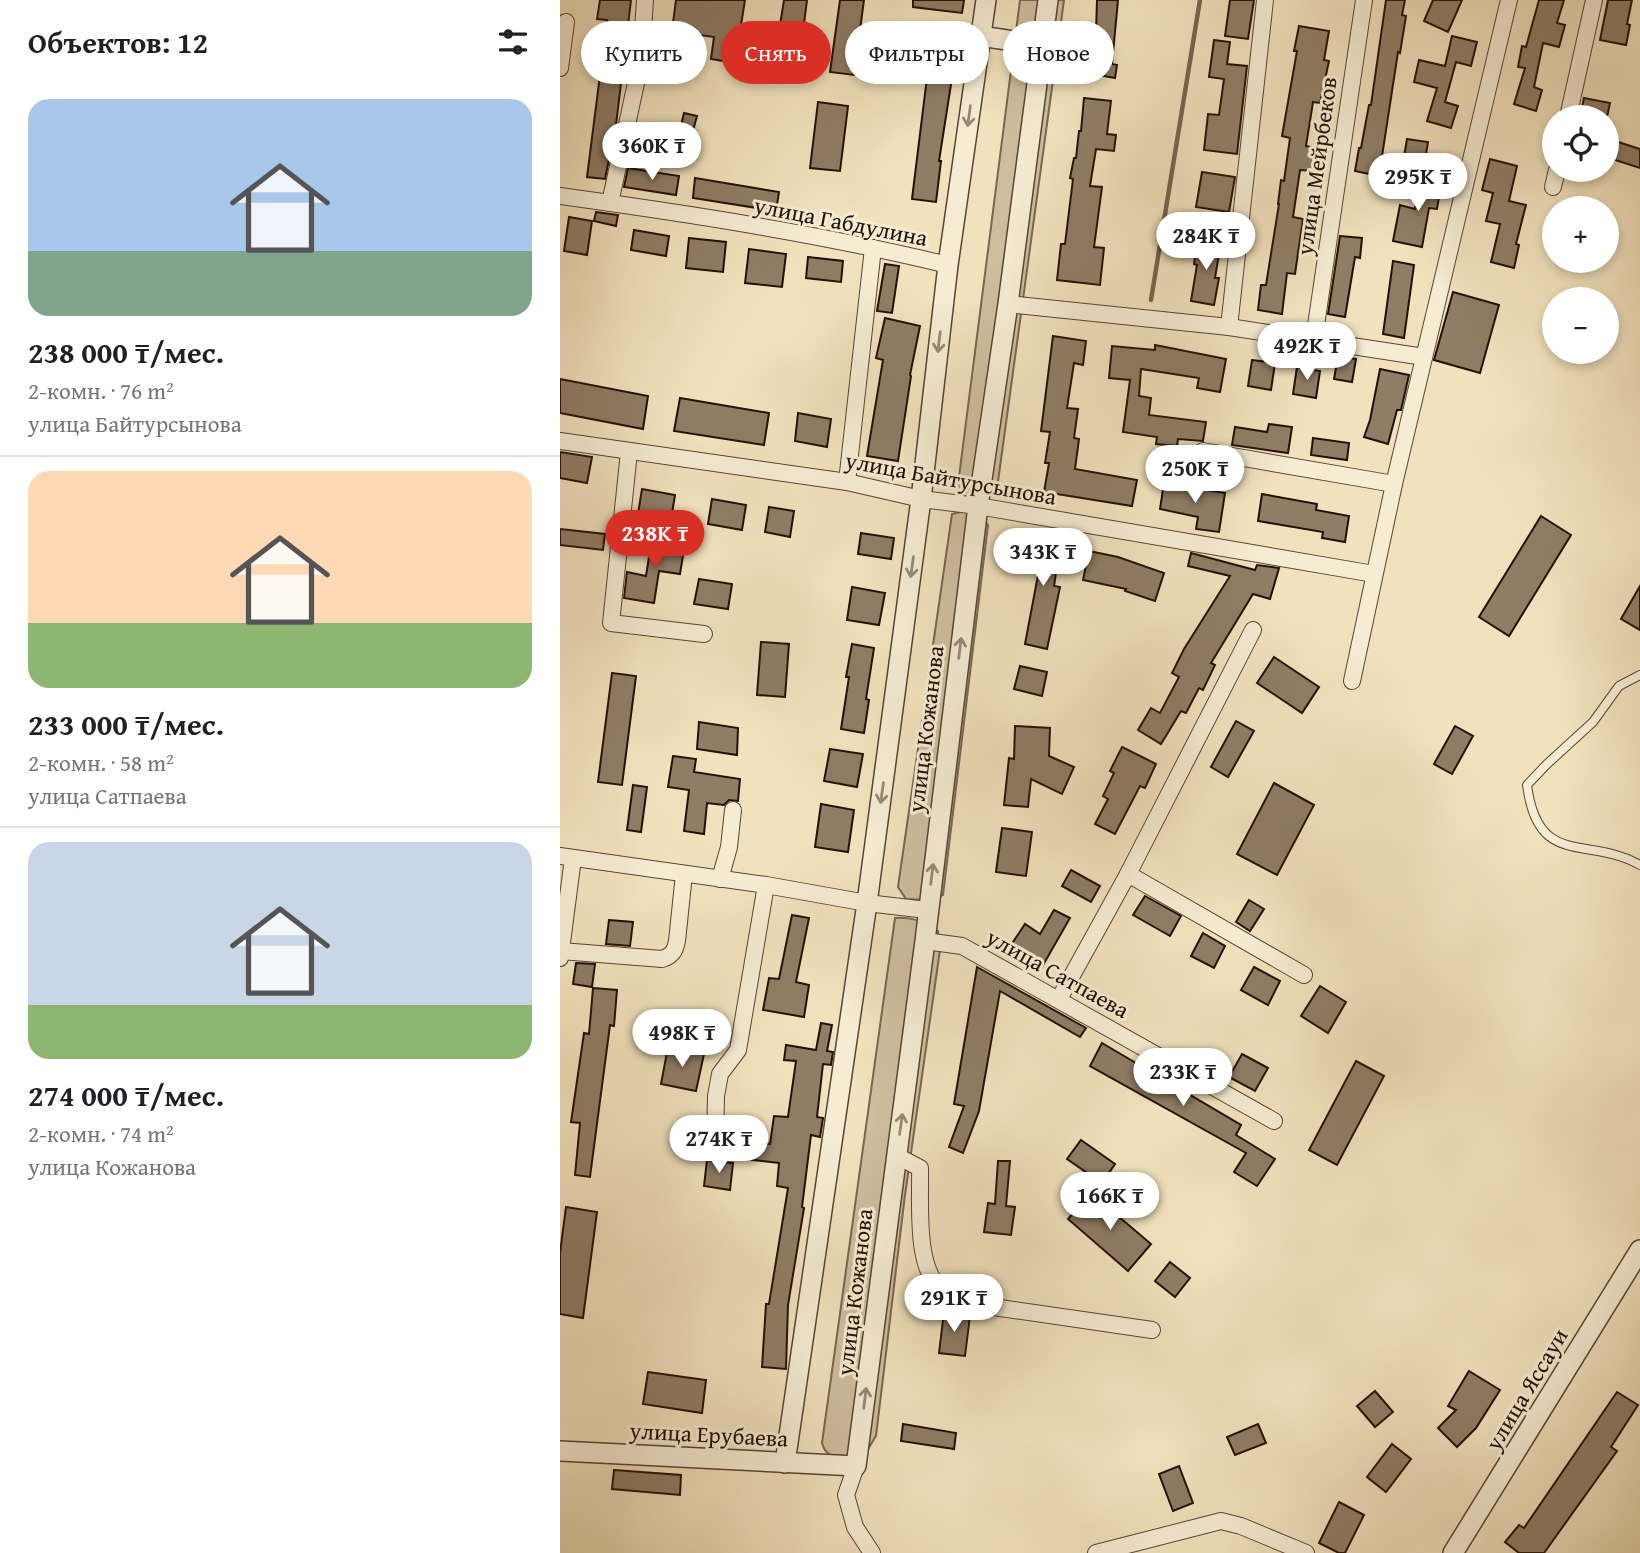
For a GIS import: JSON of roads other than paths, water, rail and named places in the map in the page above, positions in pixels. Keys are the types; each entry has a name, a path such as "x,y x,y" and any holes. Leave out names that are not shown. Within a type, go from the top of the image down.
{"street":[{"path":"610,203 641,60 645,0"},
{"name":"улица Кожанова","path":"982,21 986,0"},
{"name":"улица Кожанова","path":"1045,21 1048,0"},
{"path":"1229,327 1265,0"},
{"name":"улица Мейрбеков","path":"1314,339 1364,0"},
{"path":"1352,681 1424,357 1509,0"},
{"path":"1571,105 1594,0"},
{"path":"560,68 566,22"},
{"name":"улица Кожанова","path":"785,1463 867,904 973,84"},
{"name":"улица Кожанова","path":"856,1465 925,941 978,506 1008,304 1036,84"},
{"path":"1553,187 1554,182"},
{"name":"улица Габдулина","path":"560,196 873,248 948,265"},
{"path":"847,482 873,248"},
{"path":"1008,304 1229,327 1424,357"},
{"name":"улица Байтурсынова","path":"560,441 847,482 921,499 978,506 1374,574"},
{"path":"1203,451 1395,484"},
{"path":"629,452 611,623 705,634"},
{"path":"1059,999 1128,874 1253,630"},
{"path":"720,879 729,847 733,810"},
{"path":"560,958 567,857 766,885 867,904 927,910"},
{"path":"561,951 662,959 667,957 674,951 677,941 684,874"},
{"path":"1128,874 1304,975"},
{"path":"715,1147 716,1096 720,1074 738,1050 766,885"},
{"name":"улица Сатпаева","path":"925,941 962,946 1274,1121"},
{"path":"897,1156 920,1168 919,1212 923,1260 939,1289 966,1303 1152,1330"},
{"name":"улица Яссауи","path":"1453,1553 1640,1250"},
{"name":"улица Ерубаева","path":"560,1451 856,1465"},
{"path":"856,1465 846,1495 855,1527 872,1553"},
{"path":"1096,1553 1221,1521 1241,1526 1307,1553"}],"lane":[{"path":"1640,675 1619,686 1593,722 1527,785 1533,817 1552,841 1625,857 1640,865"}],"waterway":[{"path":"1151,300 1200,0"}]}
